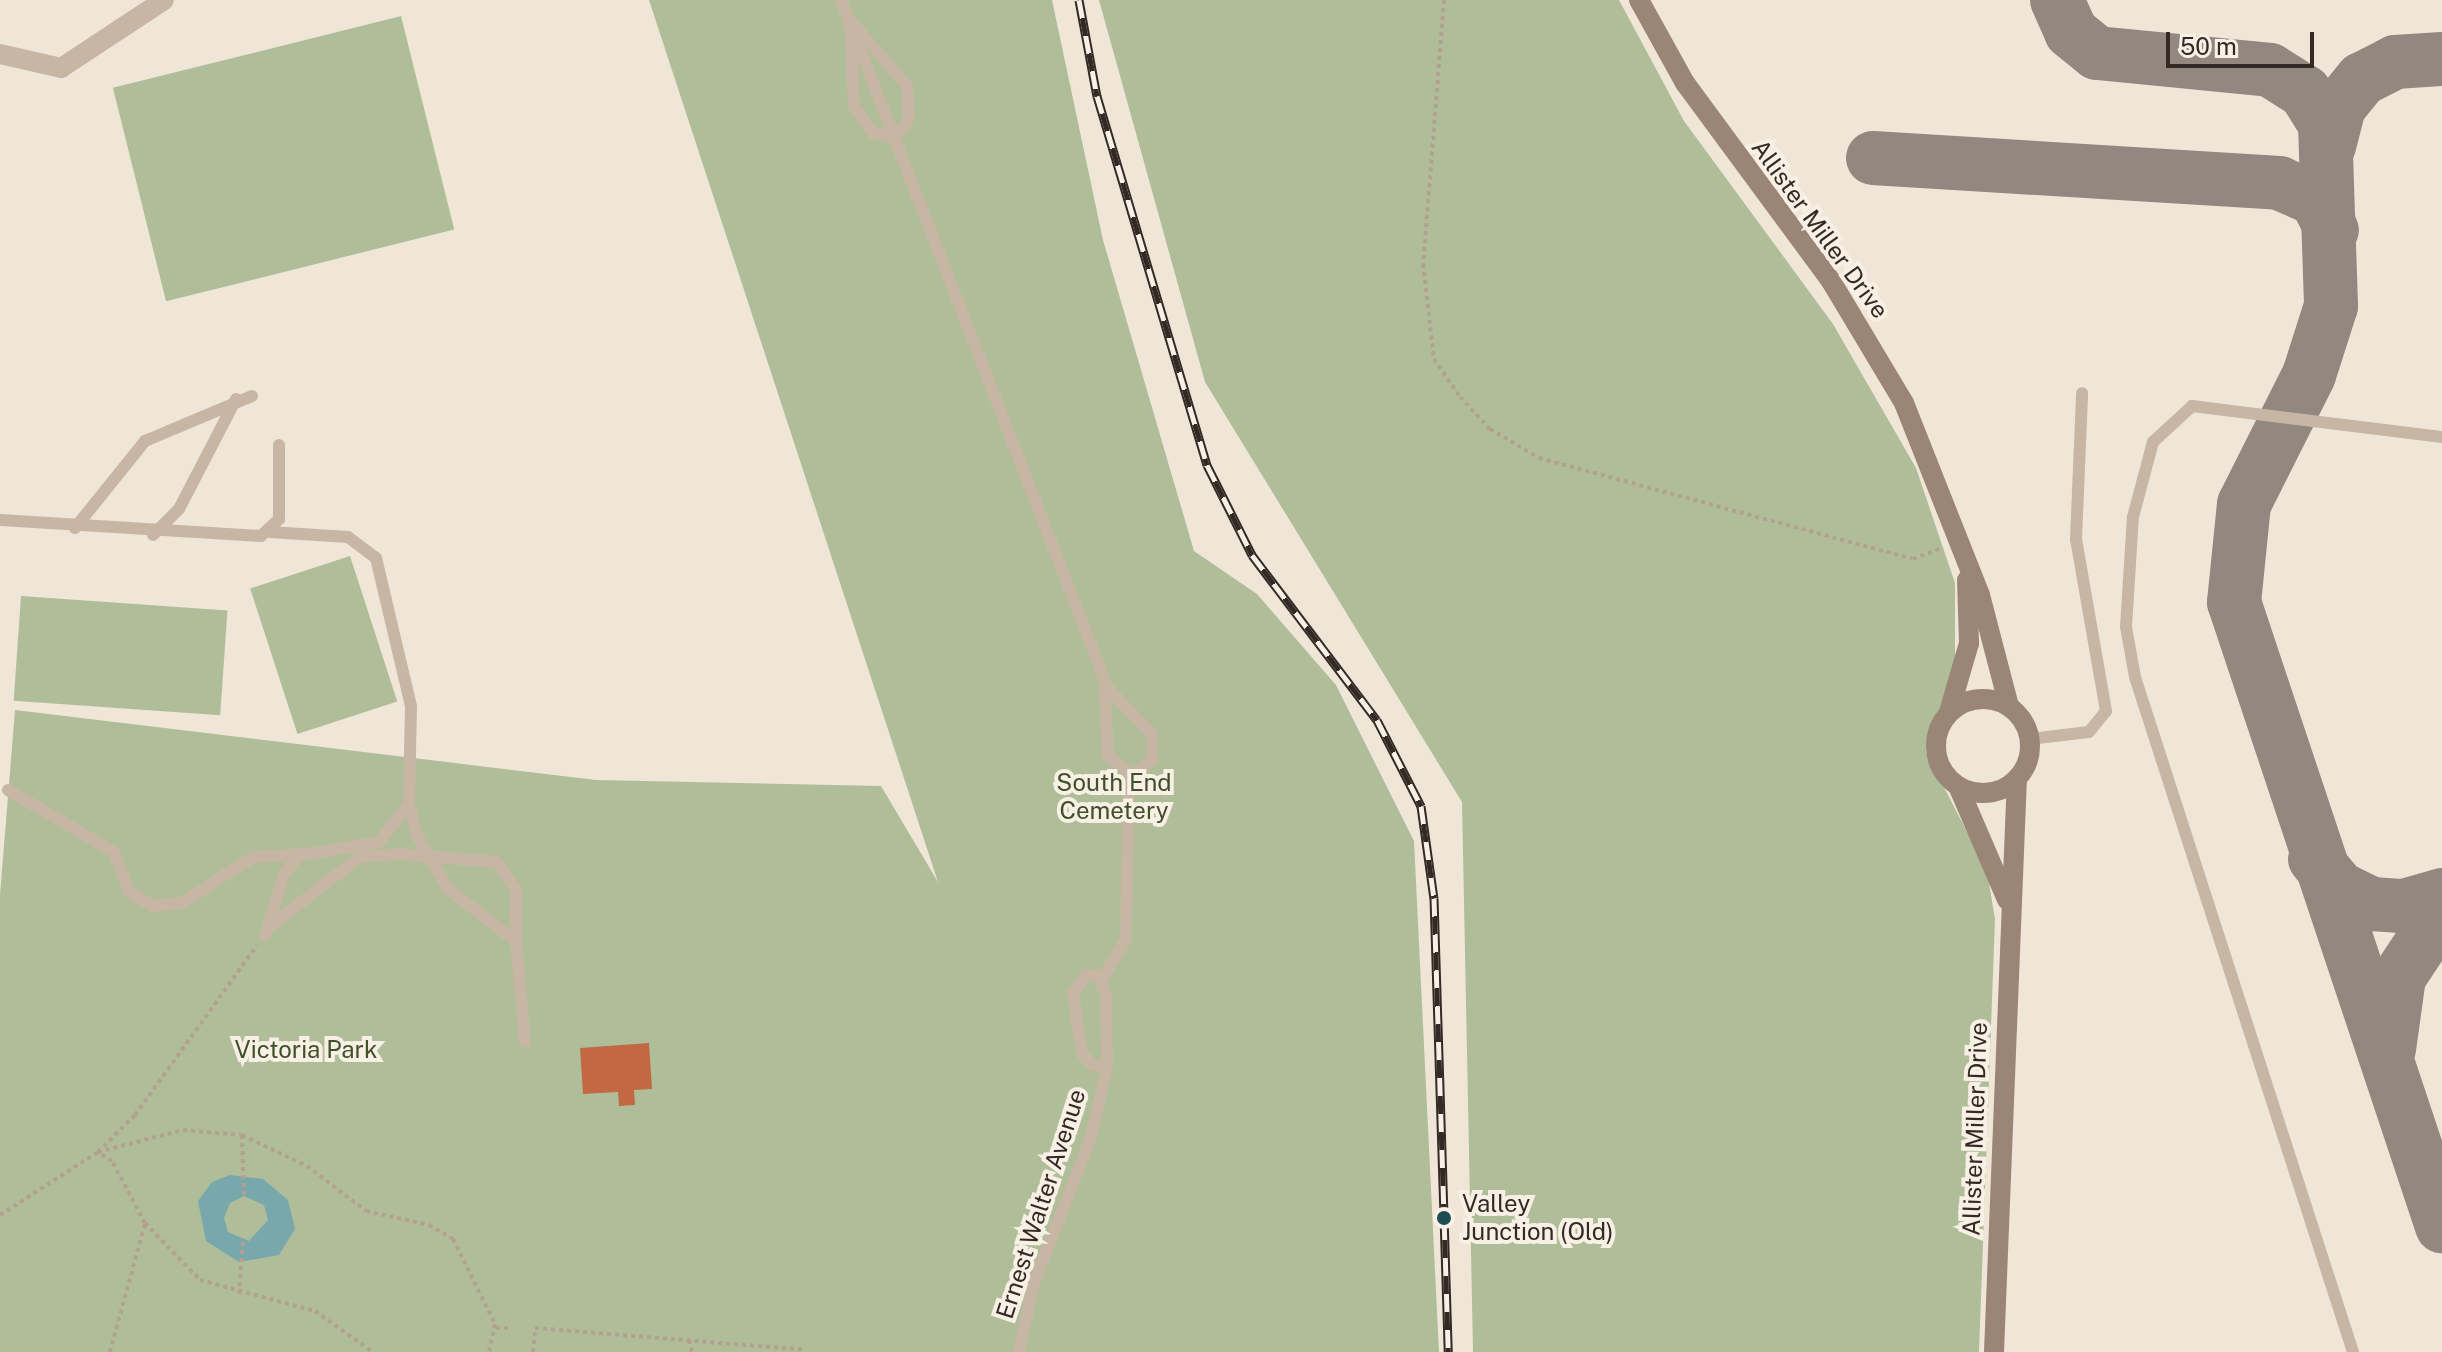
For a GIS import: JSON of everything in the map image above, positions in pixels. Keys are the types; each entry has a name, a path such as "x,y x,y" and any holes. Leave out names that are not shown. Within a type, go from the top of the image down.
{"street":[{"path":"0,54 61,68 164,0"},
{"name":"Allister Miller Drive","path":"1639,0 1685,83 1864,334 1920,435 1961,541 2009,706"},
{"name":"Allister Miller Drive","path":"1949,712 1969,643 1961,541"},
{"path":"1978,698 2009,706 2030,739 2017,778 1983,793 1958,786 1936,751 1949,712 1978,698"},
{"name":"Allister Miller Drive","path":"1994,1352 2009,908 2017,778"},
{"name":"Allister Miller Drive","path":"1958,786 1990,849 2009,908"}],"lane":[{"path":"841,0 1107,687 1105,749 1129,775 1126,939 1099,979 1081,977 1074,1004 1086,1061 1107,1067"},
{"path":"850,20 854,106 873,133 896,137"},
{"path":"850,20 907,86 909,118 896,137"},
{"path":"2030,739 2089,732 2106,711 2076,539 2082,393"},
{"path":"75,528 145,441 236,399 252,396"},
{"path":"153,535 179,509 236,399"},
{"path":"2353,1352 2135,677 2126,627 2133,517 2153,442 2192,406 2442,437"},
{"path":"270,532 279,519 279,445"},
{"path":"0,520 153,535 270,532 348,537 376,558 411,706 409,804 427,858 453,894 516,941"},
{"path":"1107,687 1142,716 1155,741 1149,765 1129,775"},
{"path":"8,790 114,852 129,892 153,906 182,903 253,857 303,854 379,842 409,804"},
{"path":"268,930 284,874 303,854"},
{"path":"268,930 360,857 497,862 516,890 516,941 525,1042"},
{"name":"Ernest Walter Avenue","path":"1019,1352 1036,1276 1091,1137 1107,1067 1109,1020 1099,979"}],"path":[{"path":"1444,0 1424,310 1434,359 1490,429 1539,458 1913,559 1961,541"},
{"path":"0,1215 98,1152 135,1115 268,930"},
{"path":"98,1152 183,1130 242,1135 307,1166 374,1215 446,1233 465,1253 496,1328 489,1352"},
{"path":"242,1135 244,1196"},
{"path":"98,1152 112,1161 145,1223 181,1267 239,1294 315,1311 373,1352"},
{"path":"110,1352 145,1223"},
{"path":"239,1294 243,1241"},
{"path":"496,1328 508,1328"},
{"path":"533,1352 535,1328 806,1350"},
{"path":"689,1340 692,1352"}],"green space":[{"name":"Victoria Park","path":"649,0 1052,0 1103,240 1194,551 1257,594 1336,685 1414,841 1439,1352 0,1352 0,895 15,710 596,780 881,786 938,882"},
{"path":"1099,0 1619,0 1684,121 1833,324 1916,468 1955,583 1955,660 1926,752 1987,871 1995,919 1979,1352 1473,1352 1462,802 1205,382"},
{"path":"401,16 454,229 166,301 113,88"},
{"path":"350,556 397,702 297,734 250,588"},
{"path":"21,596 227,610 220,715 14,701"}],"water":[{"path":"230,1175 263,1179 288,1200 295,1229 279,1255 239,1262 206,1241 198,1201 212,1182","holes":["244,1196 264,1205 268,1220 249,1241 228,1232 224,1218 230,1203"]}],"building":[{"path":"649,1043 652,1089 634,1090 635,1105 619,1106 618,1092 583,1094 580,1048"}],"taxiway":[{"path":"2057,0 2071,32 2097,53 2270,70 2305,92 2325,124 2331,306 2309,375 2244,504 2234,602 2442,1226"},
{"path":"2329,146 2339,107 2362,79 2395,62 2442,59"},
{"path":"1873,158 2279,183 2316,199 2332,230"},
{"path":"2315,859 2339,888 2372,904 2404,906 2442,895"},
{"path":"2389,1049 2399,977 2442,912"}],"railway":[{"path":"1079,0 1097,96 1207,465 1252,555 1377,720 1421,806 1434,898 1448,1352"}],"place":[{"name":"Valley Junction (Old)","path":"1444,1218"}],"park label":[{"name":"South End Cemetery","path":"1114,797"}]}
